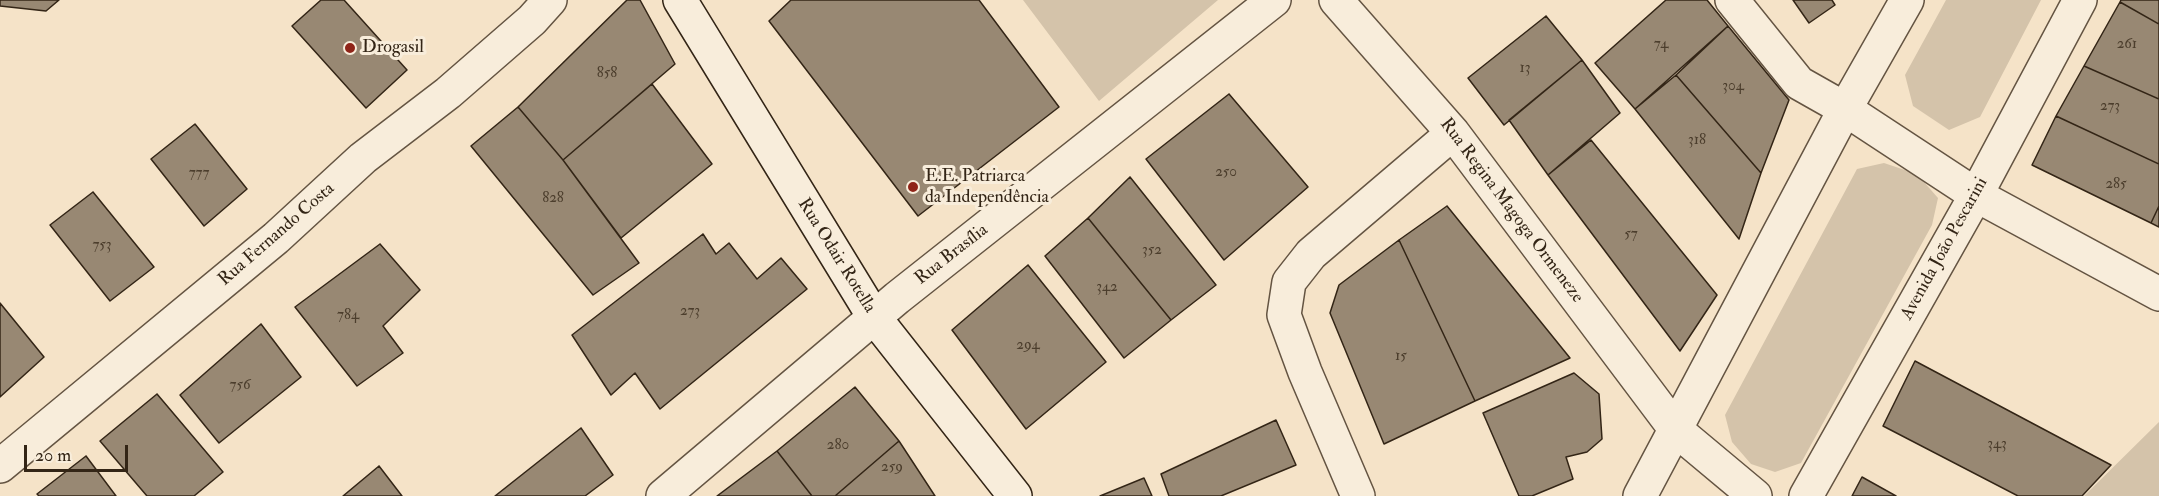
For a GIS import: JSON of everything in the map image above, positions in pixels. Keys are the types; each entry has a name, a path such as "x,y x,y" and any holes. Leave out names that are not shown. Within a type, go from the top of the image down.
{"street":[{"name":"Rua Fernando Costa","path":"0,466 276,238 363,158 448,93 532,20 550,0"},
{"name":"Rua Odair Rotella","path":"680,0 874,317 1015,496"},
{"name":"Rua Brasília","path":"663,496 874,317 1274,0"},
{"name":"Rua Regina Magoga Ormeneze","path":"1336,0 1453,133 1676,430 1755,496"},
{"path":"1732,0 1799,83 1845,109 1976,195 2159,294"},
{"path":"1640,496 1845,109 1906,0"},
{"name":"Avenida João Pescarini","path":"1806,496 1976,195 2080,0"},
{"path":"1358,496 1305,372 1284,315 1289,282 1311,254 1453,133"}],"shaded area":[{"path":"1023,0 1218,0 1099,101"},
{"path":"1946,0 2041,0 1980,117 1949,130 1913,106 1905,75"},
{"path":"1884,163 1917,174 1938,198 1932,225 1801,463 1775,472 1751,464 1732,442 1725,415 1857,169"},
{"path":"2159,422 2159,496 2084,496"}],"building":[{"path":"0,0 59,0 46,11 0,6"},
{"name":"Drogasil","path":"321,0 344,0 407,70 366,108 292,26"},
{"path":"627,0 640,0 675,64 563,160 518,107"},
{"name":"E.E. Patriarca da Independência","path":"791,0 979,0 1059,107 918,216 769,21"},
{"path":"1666,0 1707,0 1728,26 1635,109 1595,63"},
{"path":"1793,0 1832,0 1835,5 1809,23"},
{"path":"2121,0 2159,0 2159,24 2120,2"},
{"path":"2120,2 2159,24 2159,99 2084,66"},
{"path":"1546,16 1582,60 1504,125 1468,78"},
{"path":"1728,26 1789,100 1761,173 1676,75"},
{"path":"1582,60 1620,113 1548,175 1509,120"},
{"path":"2084,66 2159,99 2159,164 2056,116"},
{"path":"1676,75 1761,173 1739,239 1635,109"},
{"path":"652,84 712,164 621,238 563,160"},
{"path":"1229,94 1308,187 1224,260 1146,159"},
{"path":"518,107 563,160 639,263 593,295 471,146"},
{"path":"2056,116 2159,164 2159,206 2151,223 2032,165"},
{"path":"195,124 247,189 204,226 151,159"},
{"path":"1591,140 1717,295 1680,351 1548,175"},
{"path":"1130,177 1216,285 1171,320 1088,218"},
{"path":"93,192 154,267 110,301 50,225"},
{"path":"1447,206 1570,358 1475,401 1399,240"},
{"path":"2159,206 2159,227 2151,223"},
{"path":"1088,218 1171,320 1124,358 1045,256"},
{"path":"703,234 716,254 729,243 757,279 781,258 807,289 660,409 635,373 611,395 572,335"},
{"path":"1399,240 1475,401 1384,444 1330,313 1339,285"},
{"path":"380,244 420,290 383,326 403,353 357,386 295,307"},
{"path":"1028,265 1106,362 1026,429 952,330"},
{"path":"0,303 44,357 0,397"},
{"path":"261,324 301,377 219,443 180,395"},
{"path":"1915,361 2111,465 2082,496 2018,496 1883,426"},
{"path":"1574,373 1599,394 1602,439 1587,452 1566,457 1573,479 1532,496 1519,496 1483,413"},
{"path":"855,387 899,441 835,496 812,496 777,451"},
{"path":"157,394 223,472 194,496 147,496 100,441"},
{"path":"1276,420 1296,465 1221,496 1169,496 1161,474"},
{"path":"581,428 613,475 585,496 495,496"},
{"path":"899,441 935,496 835,496"},
{"path":"777,451 812,496 717,496"},
{"path":"86,456 116,496 39,496 37,494"},
{"path":"379,466 402,496 343,496"},
{"path":"1862,477 1896,496 1852,496"},
{"path":"1144,478 1152,496 1100,496"}],"place":[{"name":"Drogasil","path":"350,48"},
{"name":"E.E. Patriarca da Independência","path":"913,187"}]}
